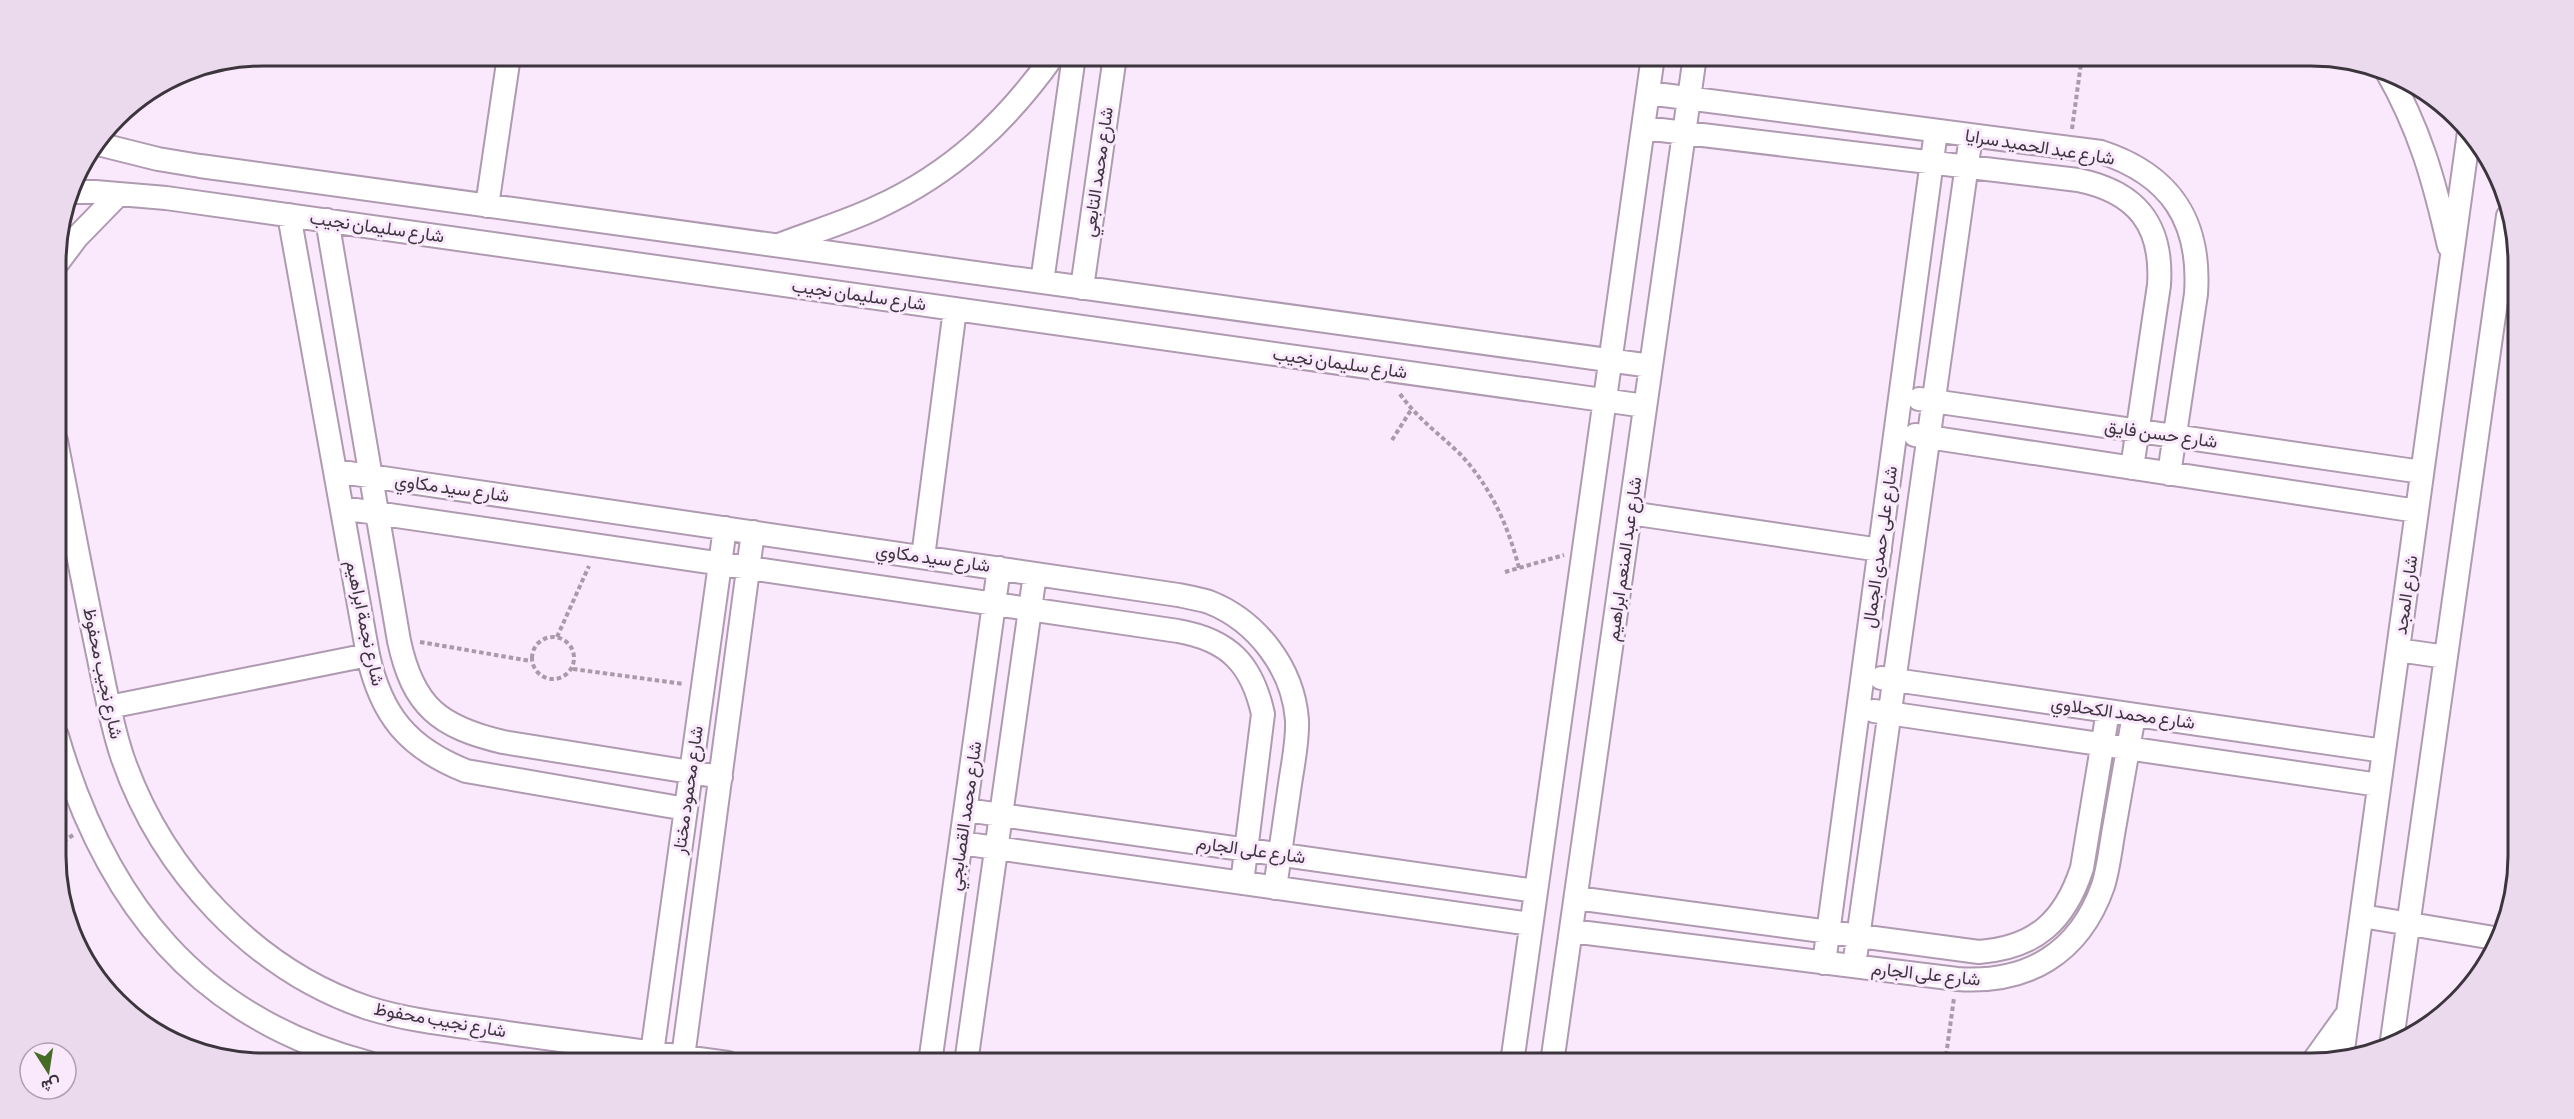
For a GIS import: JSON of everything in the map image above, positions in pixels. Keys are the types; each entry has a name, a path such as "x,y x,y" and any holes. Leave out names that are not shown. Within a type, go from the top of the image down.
{"street":[{"path":"488,206 508,66"},
{"path":"777,246 877,208 921,185 945,169 998,125 1046,66"},
{"path":"1042,282 1073,66"},
{"name":"شارع محمد التابعي","path":"1082,288 1114,66"},
{"path":"1513,1053 1652,66"},
{"name":"شارع عبد المنعم ابراهيم","path":"1553,1053 1694,66"},
{"path":"2393,84 2419,137 2433,175 2452,259"},
{"name":"شارع عبد الحميد سرايا","path":"1648,93 2101,152 2127,161 2150,175 2169,193 2184,215 2194,240 2198,267 2169,474"},
{"name":"شارع عبد الحميد سرايا","path":"1644,128 2102,185 2124,196 2143,214 2155,236 2161,261 2133,468"},
{"name":"شارع على حمدى الجمال","path":"1824,963 1936,131"},
{"name":"شارع على حمدى الجمال","path":"1854,966 1971,136"},
{"name":"شارع سليمان نجيب","path":"106,144 200,166 1651,366"},
{"name":"شارع المجد","path":"2343,1050 2467,144"},
{"name":"شارع سليمان نجيب","path":"80,192 166,198 1645,405"},
{"path":"66,252 77,237 119,194"},
{"name":"شارع نجمة ابراهيم","path":"289,215 368,654 374,681 399,728 418,747 441,761 466,771 686,808"},
{"name":"شارع نجمة ابراهيم","path":"327,220 399,641 405,669 416,692 432,711 453,727 503,742 721,777"},
{"path":"2393,1035 2446,657 2507,298 2508,262"},
{"path":"1101,329 1105,291"},
{"path":"923,557 956,309"},
{"name":"شارع حسن فايق","path":"1900,396 2422,472"},
{"name":"شارع حسن فايق","path":"1895,432 2417,512"},
{"name":"شارع سيد مكاوي","path":"335,471 999,568 1178,595 1208,602 1236,616 1259,636 1278,661 1291,689 1297,721 1295,752 1275,888"},
{"name":"شارع نجيب محفوظ","path":"66,491 109,707 122,756 143,804 168,849 198,891 247,940 305,979 368,1008 435,1023 652,1053"},
{"path":"556,539 560,504"},
{"name":"شارع سيد مكاوي","path":"342,508 1197,634 1215,641 1232,653 1245,667 1257,690 1263,714 1242,883"},
{"path":"1630,513 1880,550"},
{"path":"654,554 657,518"},
{"name":"شارع محمود مختار","path":"652,1053 725,528"},
{"name":"شارع محمود مختار","path":"684,1053 753,532"},
{"path":"812,577 817,542"},
{"name":"شارع محمد القصابجي","path":"931,1053 999,568"},
{"name":"شارع محمد القصابجي","path":"967,1053 1035,574"},
{"path":"2398,650 2446,657"},
{"path":"109,707 368,654"},
{"name":"شارع محمد الكحلاوي","path":"1863,675 2384,751"},
{"name":"شارع محمد الكحلاوي","path":"1858,709 2379,785"},
{"name":"شارع على الجارم","path":"1576,898 1979,952 2019,945 2042,932 2061,914 2074,892 2082,867 2108,711"},
{"name":"شارع على الجارم","path":"1571,931 1957,979 1981,981 2005,978 2028,971 2054,956 2076,936 2092,912 2103,884 2134,715"},
{"path":"66,768 89,824 116,878 148,925 179,958 232,1002 281,1032 332,1053"},
{"name":"شارع على الجارم","path":"966,810 1536,891"},
{"name":"شارع على الجارم","path":"961,843 1531,924"},
{"path":"2362,916 2490,937"},
{"path":"2019,945 2028,971"},
{"path":"2319,1053 2348,1013"}],"path":[{"path":"2069,148 2081,66"},
{"path":"1388,369 1398,391 1411,410 1459,453 1485,485 1506,525 1519,568"},
{"path":"1392,440 1411,410"},
{"path":"557,637 598,546"},
{"path":"1505,572 1585,548"},
{"path":"557,637 569,643 575,656 573,669 565,677 555,680 544,678 535,671 531,661 534,648 544,639 557,637"},
{"path":"399,641 415,641 531,661"},
{"path":"573,669 703,686"},
{"path":"1946,1053 1957,979"}]}
